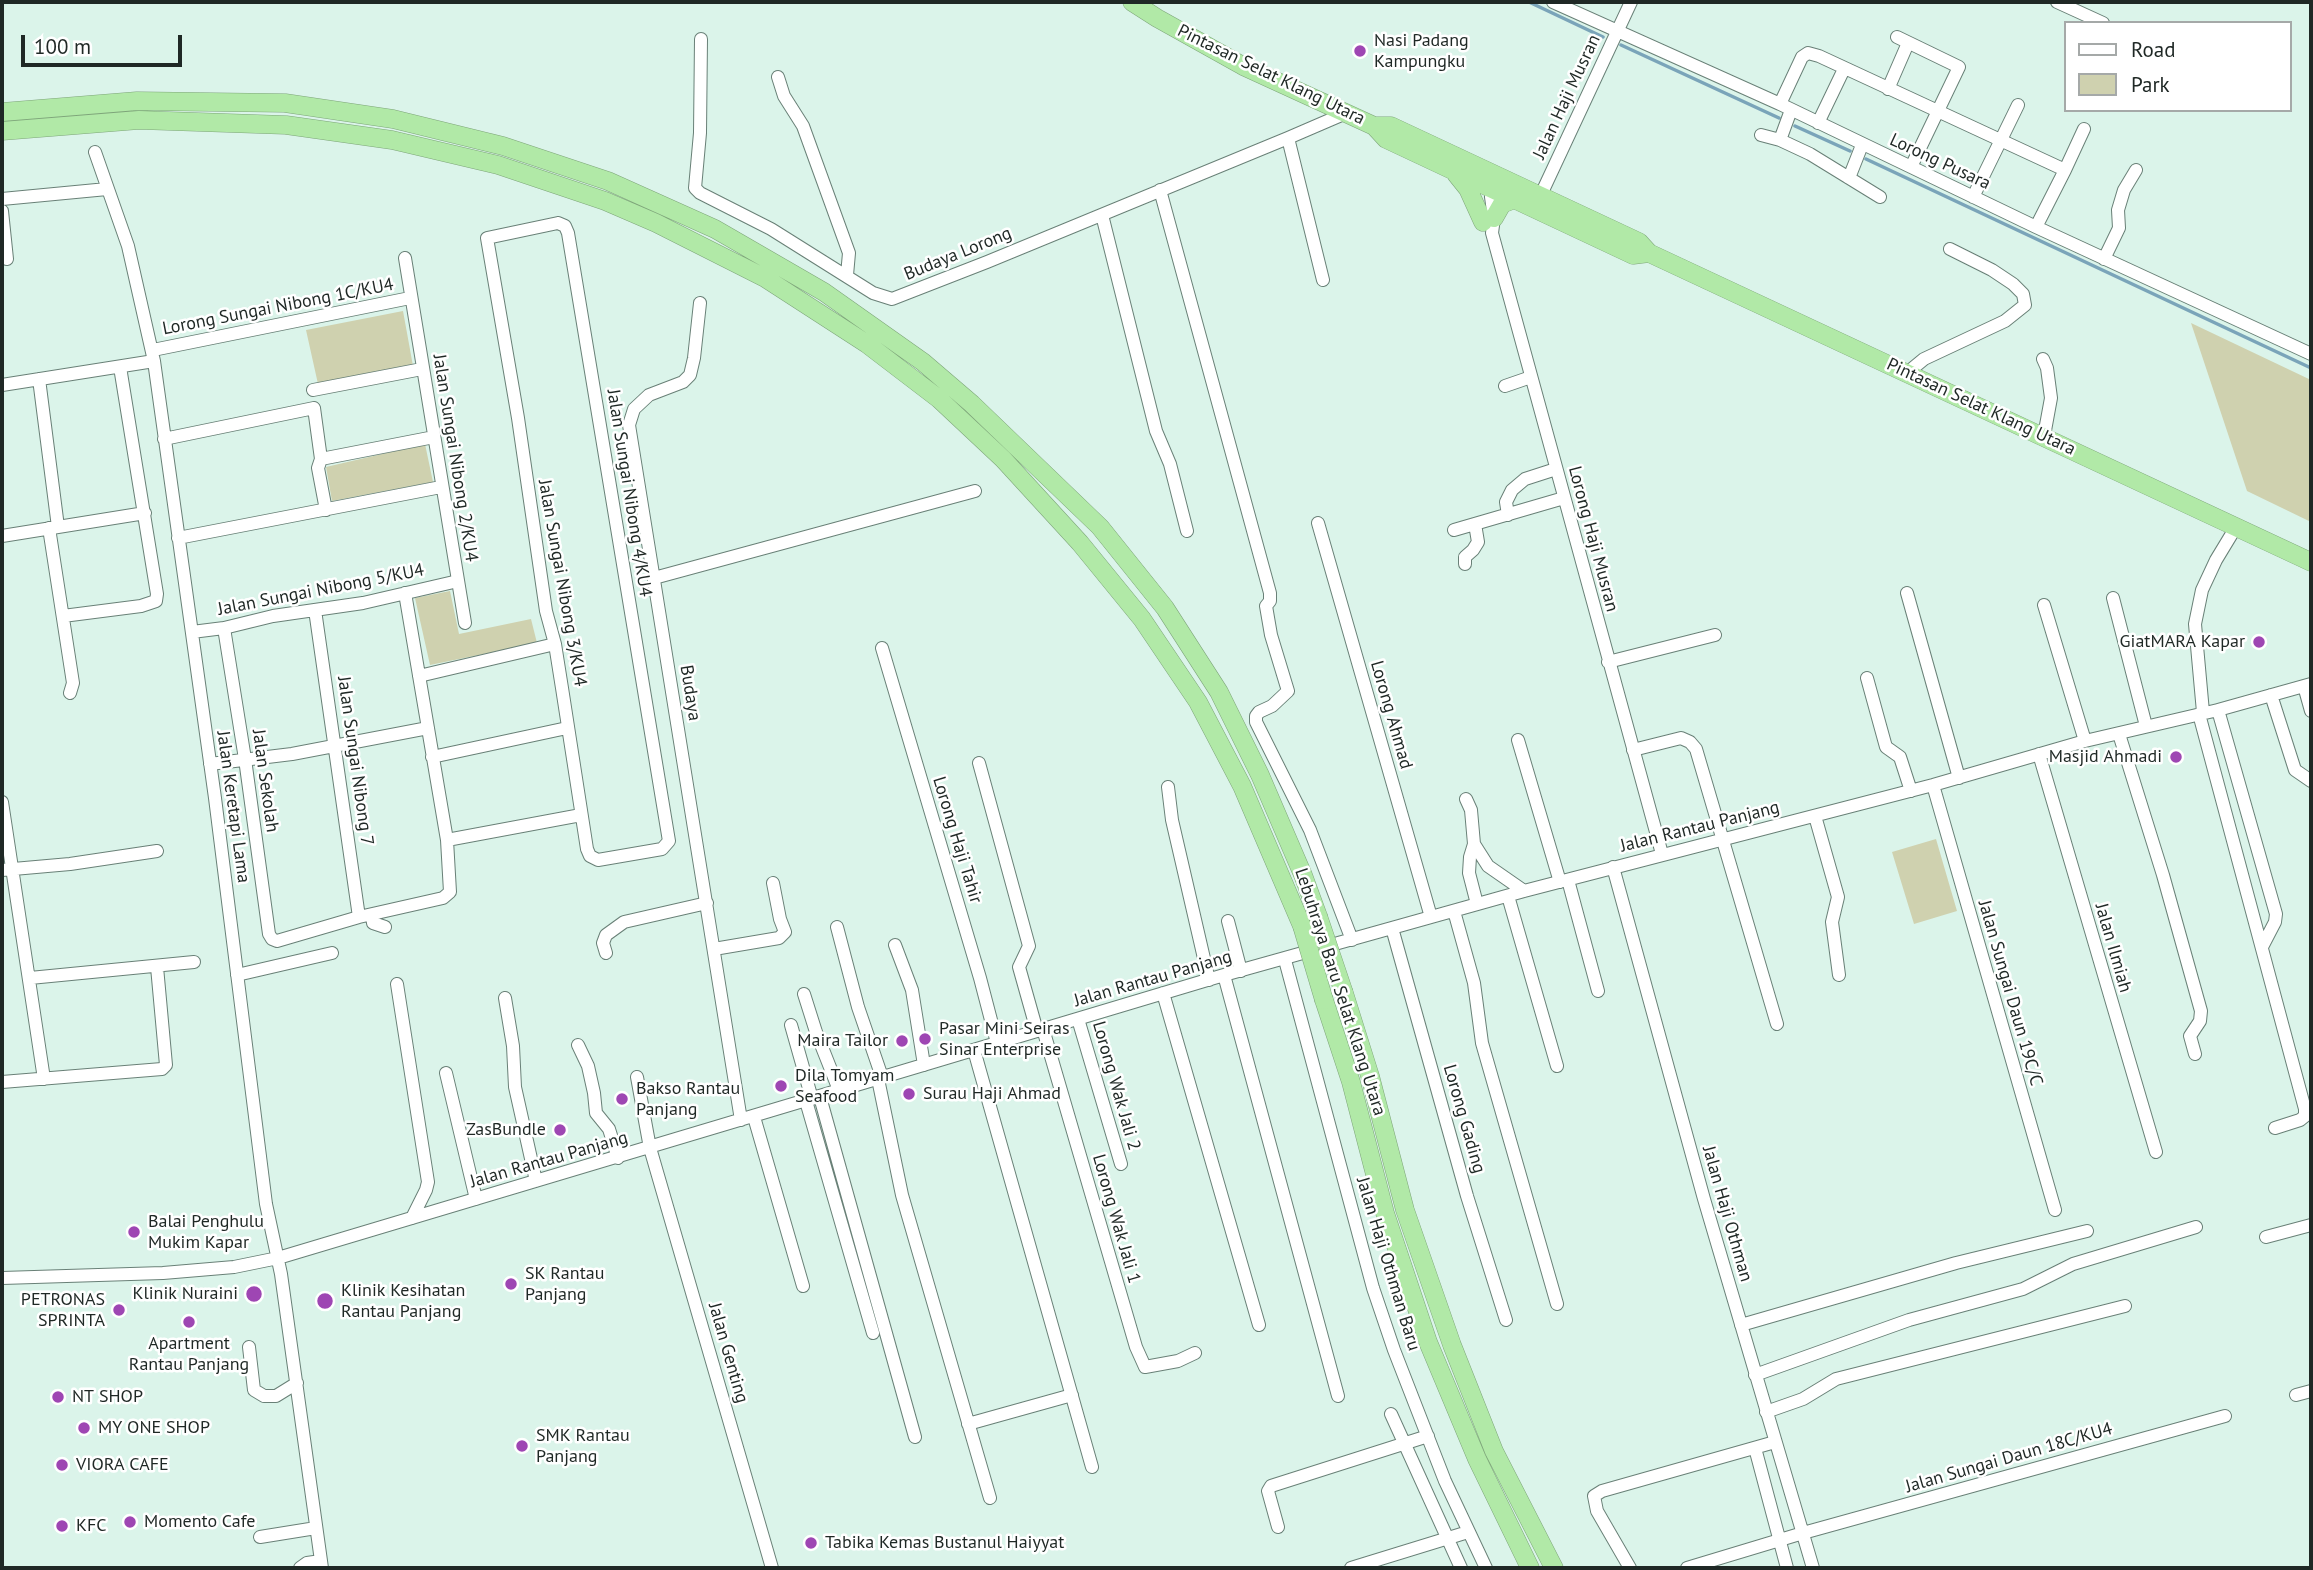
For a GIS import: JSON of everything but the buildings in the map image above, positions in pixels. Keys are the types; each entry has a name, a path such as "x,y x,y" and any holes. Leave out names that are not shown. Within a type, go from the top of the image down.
{"highway":[{"name":"Pintasan Selat Klang Utara","path":"1132,2 1157,19 1243,65 1374,126 1386,139 1453,171 1492,181 1515,199 1537,202"},
{"name":"Lebuhraya Baru Selat Klang Utara","path":"2,112 137,100 285,103 393,120 503,146 608,181 683,214 775,262 864,319 947,382 1100,527 1165,608 1219,692 1260,775 1318,916 1370,1076 1405,1210 1452,1345 1494,1451 1554,1568"},
{"name":"Lebuhraya Baru Selat Klang Utara","path":"2,131 139,120 286,125 392,141 498,165 605,201 656,223 765,278 867,344 939,399 1003,459 1080,543 1142,619 1198,702 1242,786 1302,926 1351,1082 1385,1213 1428,1342 1477,1459 1530,1568"},
{"name":"Pintasan Selat Klang Utara","path":"1374,126 1391,126 1492,181 1537,202 1639,242 1649,253 2311,562"},
{"path":"1453,171 1468,189 1489,224 1502,204 1515,199"}],"street":[{"name":"Lorong Pusara","path":"1553,2 1786,107 2036,228 2311,355"},
{"name":"Jalan Haji Musran","path":"1537,202 1631,2"},
{"path":"2057,2 2099,21"},
{"name":"Budaya Lorong","path":"701,39 700,133 695,188 699,193 771,229 873,293 892,299 1346,113"},
{"path":"1888,89 1903,40 1959,67 1911,167"},
{"path":"1780,140 1786,107 1802,57 1808,53 2065,170"},
{"path":"1818,123 1844,69"},
{"path":"778,77 784,96 803,126 849,253 847,275"},
{"path":"1973,197 2018,106"},
{"path":"2036,228 2084,129"},
{"path":"1761,135 1780,140 1810,154 1880,197"},
{"path":"1289,138 1323,279"},
{"path":"1849,178 1862,145"},
{"name":"Jalan Keretapi Lama","path":"95,152 128,246 154,355 266,1204 278,1258 322,1565"},
{"path":"2104,259 2119,229 2118,210 2124,190 2136,170"},
{"name":"Lorong Haji Musran","path":"1492,181 1480,203 1489,224 1662,854"},
{"path":"2,200 107,189"},
{"path":"1160,190 1270,593 1270,601 1266,606 1288,691 1272,706 1259,712 1256,722 1310,830 1352,940"},
{"path":"2,211 7,259"},
{"path":"1102,215 1156,431 1170,464 1187,531"},
{"name":"Jalan Sungai Nibong 4/KU4","path":"487,238 558,223 565,226 568,233 644,684 669,841 667,845"},
{"name":"Jalan Sungai Nibong 3/KU4","path":"487,238 587,849 590,856 598,860 662,849 667,845"},
{"path":"1907,373 1924,359 2005,321 2025,305 2023,294 2013,284 1992,270 1950,250"},
{"name":"Jalan Sungai Nibong 2/KU4","path":"405,258 465,623"},
{"name":"Lorong Sungai Nibong 1C/KU4","path":"2,385 120,367 154,355 410,298"},
{"name":"Budaya","path":"699,303 690,375 683,382 649,395 634,409 629,425 714,950 748,1119 803,1286"},
{"path":"2043,359 2047,368 2051,398 2044,436"},
{"path":"63,616 141,606 156,601 158,594 120,367"},
{"path":"313,390 422,369"},
{"path":"1505,386 1531,377"},
{"path":"39,379 53,528 73,683 70,693"},
{"path":"164,439 314,408 321,459 318,468 326,510"},
{"path":"321,459 435,437"},
{"path":"1508,515 1506,502 1512,491 1525,479 1556,468"},
{"path":"178,538 441,487"},
{"path":"654,578 975,491"},
{"path":"1454,530 1564,498"},
{"path":"2,536 145,513"},
{"name":"Lorong Ahmad","path":"1318,523 1431,917"},
{"path":"1465,564 1465,557 1478,542 1475,524"},
{"path":"2236,527 2202,590 2195,624 2201,713 2305,1109 2305,1116 2300,1120 2276,1128"},
{"name":"Jalan Sungai Nibong 5/KU4","path":"191,632 223,628 273,616 363,603 458,581"},
{"path":"365,916 443,898 450,892 447,840 405,593"},
{"path":"1906,593 1959,778"},
{"path":"2113,598 2146,726"},
{"path":"2044,605 2085,741"},
{"name":"Jalan Sungai Nibong 7","path":"316,610 335,746 365,916"},
{"name":"Jalan Sekolah","path":"223,628 246,759 272,939 277,941 290,938 365,916"},
{"path":"1608,662 1715,635"},
{"path":"419,676 555,644"},
{"name":"Lorong Haji Tahir","path":"882,648 997,1043"},
{"path":"1867,678 1886,747 1900,757 1910,791"},
{"path":"2308,685 2311,710"},
{"name":"Jalan Rantau Panjang","path":"2,1278 163,1273 234,1267 278,1258 1224,975 1662,854 1933,785 2085,741 2218,710 2308,685"},
{"path":"2271,695 2295,770 2311,781"},
{"path":"2218,710 2276,914 2275,922 2262,947"},
{"path":"210,764 335,746 428,728"},
{"path":"432,757 567,728"},
{"path":"2119,734 2201,1010 2200,1021 2190,1036 2195,1054"},
{"path":"1633,750 1681,738 1696,749 1777,1024"},
{"path":"1518,740 1598,991"},
{"name":"Jalan Ilmiah","path":"2039,754 2156,1152"},
{"path":"979,763 1029,946 1019,967 1040,1030"},
{"name":"Jalan Sungai Daun 19C/C","path":"1933,785 2055,1210"},
{"path":"1168,787 1172,820 1209,980"},
{"path":"1466,800 1471,810 1474,844 1469,873 1478,904"},
{"path":"2,802 7,869 30,978 44,1079"},
{"path":"447,840 581,815"},
{"path":"1815,816 1838,897 1832,922 1839,975"},
{"path":"1474,844 1488,866 1524,891"},
{"path":"7,869 70,864 157,851"},
{"name":"Jalan Haji Othman","path":"1614,867 1755,1375 1813,1568"},
{"path":"714,950 779,939 785,932 774,883"},
{"path":"1508,896 1557,1066"},
{"path":"606,953 603,943 606,934 624,922 707,903"},
{"path":"1454,911 1474,983 1482,1043 1558,1304"},
{"path":"365,916 385,928"},
{"path":"1228,921 1241,971"},
{"path":"837,926 880,1078 902,1195 990,1498"},
{"name":"Lorong Gading","path":"1392,928 1467,1196 1506,1320"},
{"path":"895,945 912,990 924,1065"},
{"path":"237,975 332,953"},
{"name":"Jalan Haji Othman Baru","path":"1285,960 1373,1287 1428,1436 1486,1568"},
{"path":"30,978 194,962"},
{"path":"2,1082 162,1069 166,1065 157,967"},
{"path":"1224,975 1338,1396"},
{"path":"397,984 428,1181 412,1218"},
{"path":"1163,993 1259,1325"},
{"path":"804,995 839,1090"},
{"path":"505,998 513,1046 515,1087 536,1181"},
{"name":"Lorong Wak Jali 2","path":"1078,1019 1121,1164"},
{"path":"791,1025 915,1437"},
{"name":"Lorong Wak Jali 1","path":"1040,1030 1136,1347 1145,1367 1178,1361 1195,1353"},
{"path":"578,1045 588,1066 596,1113 609,1129 618,1158"},
{"path":"974,1050 1092,1467"},
{"path":"446,1073 476,1199"},
{"name":"Jalan Genting","path":"637,1077 650,1148 772,1568"},
{"path":"813,1099 873,1333"},
{"path":"2266,1237 2311,1225"},
{"path":"1755,1375 1909,1320 2023,1289 2073,1264 2196,1227"},
{"path":"1741,1325 1956,1263 2088,1231"},
{"path":"1766,1412 1803,1399 1836,1379 2125,1306"},
{"path":"249,1347 254,1390 264,1396 276,1396 297,1383"},
{"path":"2296,1395 2311,1391"},
{"path":"968,1424 1072,1395"},
{"path":"1391,1414 1461,1568"},
{"name":"Jalan Sungai Daun 18C/KU4","path":"1687,1568 1803,1533 2225,1416"},
{"path":"1278,1527 1268,1491 1271,1486 1428,1436"},
{"path":"1630,1568 1597,1511 1594,1496 1602,1490 1775,1443"},
{"path":"1755,1448 1787,1568"},
{"path":"260,1537 316,1528"},
{"path":"1351,1568 1468,1532"},
{"path":"300,1568 307,1563 322,1565"}],"green space":[{"path":"403,311 413,366 318,384 306,330"},
{"path":"2191,323 2311,380 2311,522 2247,491"},
{"path":"425,444 433,482 332,501 326,467"},
{"path":"450,591 459,634 531,619 537,643 430,665 415,598"},
{"path":"1936,839 1957,911 1914,924 1892,852"}],"waterway":[{"path":"1529,2 1603,37"},
{"path":"1621,45 1779,118"},
{"path":"1795,126 1850,151"},
{"path":"1866,159 2311,368"}],"place":[{"name":"Nasi Padang Kampungku","path":"1360,51"},
{"name":"GiatMARA Kapar","path":"2259,642"},
{"name":"Masjid Ahmadi","path":"2176,757"},
{"name":"Pasar Mini Seiras Sinar Enterprise","path":"925,1039"},
{"name":"Maira Tailor","path":"902,1041"},
{"name":"Dila Tomyam Seafood","path":"781,1086"},
{"name":"Surau Haji Ahmad","path":"909,1094"},
{"name":"Bakso Rantau Panjang","path":"622,1099"},
{"name":"ZasBundle","path":"560,1130"},
{"name":"Balai Penghulu Mukim Kapar","path":"134,1232"},
{"name":"SK Rantau Panjang","path":"511,1284"},
{"name":"Klinik Nuraini","path":"254,1294"},
{"name":"Klinik Kesihatan Rantau Panjang","path":"325,1301"},
{"name":"PETRONAS SPRINTA","path":"119,1310"},
{"name":"Apartment Rantau Panjang","path":"189,1322"},
{"name":"NT SHOP","path":"58,1397"},
{"name":"MY ONE SHOP","path":"84,1428"},
{"name":"SMK Rantau Panjang","path":"522,1446"},
{"name":"VIORA CAFE","path":"62,1465"},
{"name":"Momento Cafe","path":"130,1522"},
{"name":"KFC","path":"62,1526"},
{"name":"Tabika Kemas Bustanul Haiyyat","path":"811,1543"}]}
